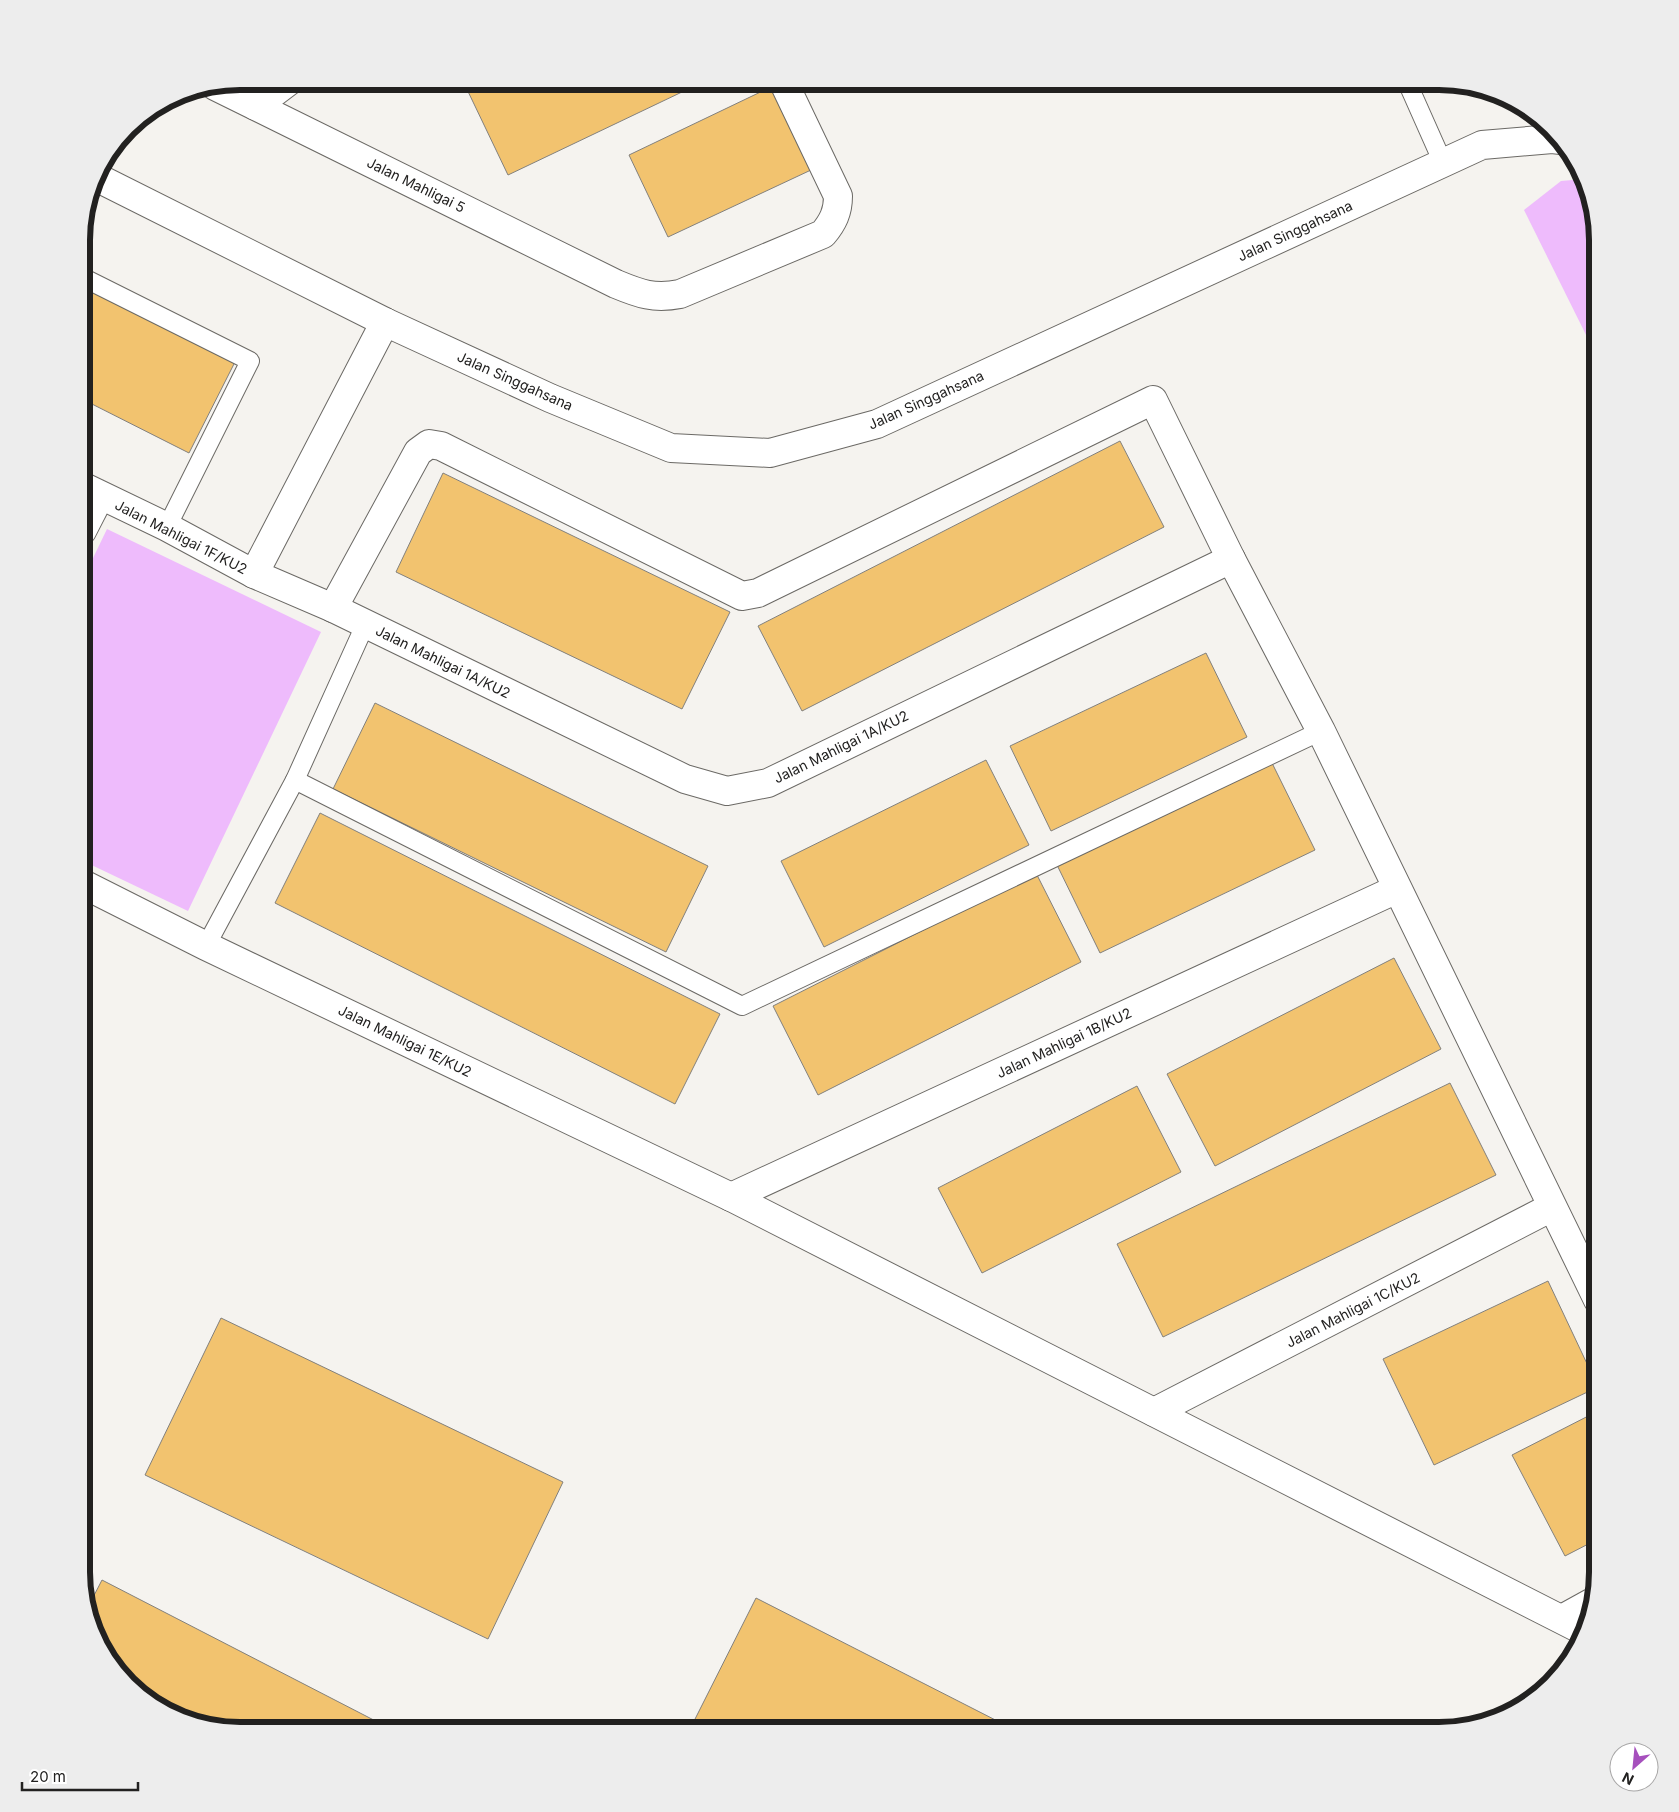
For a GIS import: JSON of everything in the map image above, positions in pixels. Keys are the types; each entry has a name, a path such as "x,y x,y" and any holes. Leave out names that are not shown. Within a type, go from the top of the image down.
{"street":[{"path":"256,106 277,90"},
{"name":"Jalan Mahligai 5","path":"225,91 616,284 650,296 665,297 680,294 823,234 829,227 838,207 838,196 787,90"},
{"name":"Jalan Singgahsana","path":"102,180 385,322 550,398 671,448 770,453 877,424 1482,145 1550,139"},
{"path":"254,574 385,322"},
{"path":"333,608 418,452 429,444 441,446 742,596 758,593 1153,400 1231,559 1320,731 1589,1282"},
{"name":"Jalan Mahligai 1F/KU2","path":"91,491 167,527 254,574"},
{"name":"Jalan Mahligai 1A/KU2","path":"254,574 333,608 685,780 727,791 768,783 1231,559"},
{"name":"Jalan Mahligai 1E/KU2","path":"90,887 206,946 730,1197 1573,1625"},
{"name":"Jalan Mahligai 1B/KU2","path":"730,1197 1397,889"},
{"name":"Jalan Mahligai 1C/KU2","path":"1154,1412 1552,1207"},
{"path":"1573,1625 1584,1612"}],"lane":[{"path":"1411,90 1443,163"},
{"path":"90,281 250,361 167,527"},
{"path":"206,946 296,780 365,624"},
{"path":"296,780 742,1006 1320,731"}],"shaded area":[{"path":"1576,180 1588,220 1589,341 1524,210 1561,181"},
{"path":"107,529 321,632 188,911 90,864 90,564"}],"building":[{"path":"467,90 686,90 508,175"},
{"path":"765,90 772,90 811,170 668,237 629,155"},
{"path":"90,284 237,358 189,453 90,403"},
{"path":"1120,441 1164,527 802,711 758,626"},
{"path":"443,473 730,612 682,709 396,572"},
{"path":"1206,653 1247,737 1051,831 1010,746"},
{"path":"375,703 708,866 666,952 333,789"},
{"path":"986,760 1029,845 824,947 781,861"},
{"path":"1272,763 1315,850 1100,953 1057,865"},
{"path":"320,813 720,1014 675,1104 275,903"},
{"path":"1036,873 1081,962 818,1095 773,1006"},
{"path":"1394,958 1441,1049 1215,1166 1167,1074"},
{"path":"1450,1083 1496,1175 1163,1337 1117,1244"},
{"path":"1137,1086 1181,1172 982,1273 938,1188"},
{"path":"1548,1281 1589,1368 1589,1391 1434,1465 1383,1359"},
{"path":"221,1318 563,1482 488,1639 145,1475"},
{"path":"1589,1416 1589,1544 1565,1556 1512,1455"},
{"path":"102,1580 378,1722 220,1721 183,1711 157,1697 127,1671 110,1647 101,1629 93,1598"},
{"path":"756,1598 999,1722 694,1722"}]}
